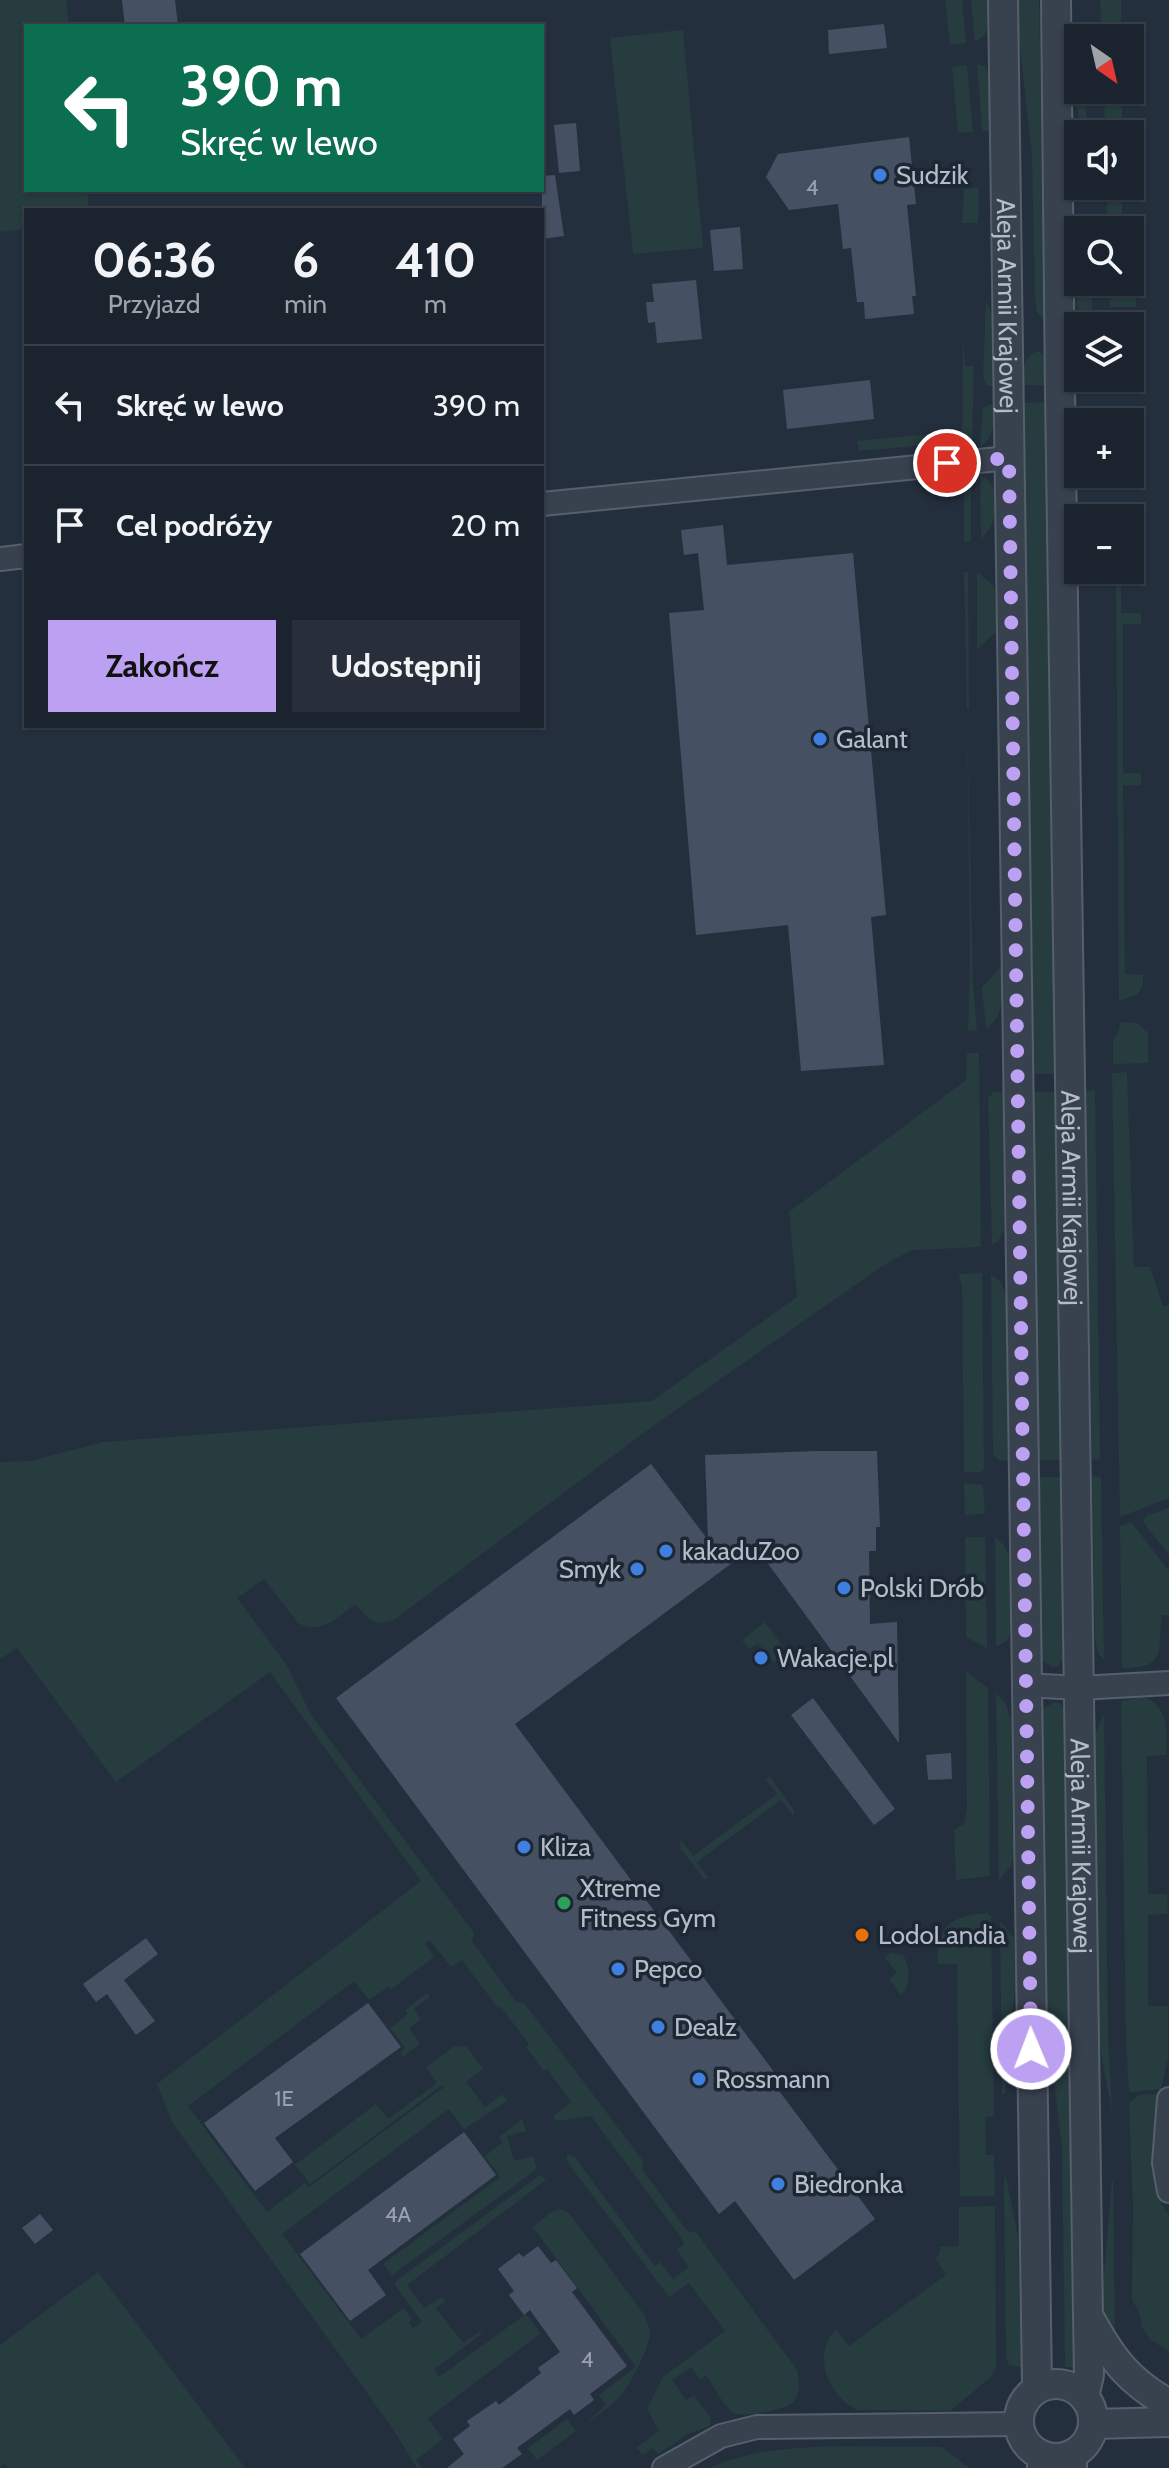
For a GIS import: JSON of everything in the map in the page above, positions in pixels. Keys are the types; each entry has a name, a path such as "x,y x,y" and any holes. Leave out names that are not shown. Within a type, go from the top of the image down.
{"street":[{"name":"Aleja Armii Krajowej","path":"1003,0 1037,2389"},
{"name":"Aleja Armii Krajowej","path":"1056,0 1089,2375 1084,2397"},
{"path":"544,504 1009,458"},
{"path":"0,559 24,556"},
{"path":"1026,1685 1080,1688 1169,1683"},
{"path":"1169,2099 1164,2163 1169,2191"},
{"path":"1088,2317 1122,2371 1169,2404"},
{"path":"1057,2384 1084,2397 1091,2410 1093,2424 1075,2461 1051,2458 1039,2461 1027,2445 1019,2424 1023,2404 1037,2389 1057,2384"},
{"path":"1093,2424 1169,2422"},
{"path":"664,2468 711,2441 757,2427 1019,2424"}],"green space":[{"path":"0,0 66,0 69,24 24,24 24,192 87,192 89,208 24,208 24,229 0,232"},
{"path":"945,0 962,0 966,43 950,45"},
{"path":"971,0 988,0 987,30 975,42"},
{"path":"1018,0 1039,0 1043,319 1037,313 1035,300 1032,156 1019,38"},
{"path":"1100,0 1121,0 1121,24 1102,24"},
{"path":"683,30 703,248 633,254 610,38"},
{"path":"977,64 986,67 989,75 990,131 982,131"},
{"path":"967,65 973,132 958,133 952,67"},
{"path":"1086,104 1086,120 1080,120 1076,106"},
{"path":"1104,104 1122,104 1122,120 1105,120"},
{"path":"979,188 978,223 962,223 964,189"},
{"path":"1107,200 1122,200 1122,216 1107,216"},
{"path":"1077,296 1092,296 1092,312 1079,312"},
{"path":"1110,296 1136,296 1136,307 1110,307"},
{"path":"986,301 992,313 994,387 986,385 983,377"},
{"path":"963,335 965,366 974,366 972,441 859,451 857,441 962,431"},
{"path":"1039,351 1045,358 1046,385 1024,385 1027,360"},
{"path":"1047,402 1055,1074 1034,1074 1024,403"},
{"path":"994,403 991,433 980,447 983,408"},
{"path":"980,475 988,480 996,496 992,524 981,539"},
{"path":"971,482 971,541 964,542 964,483"},
{"path":"964,572 968,572 969,709 967,709"},
{"path":"977,572 994,586 997,631 977,650"},
{"path":"1116,584 1121,584 1121,613 1141,613 1141,624 1123,624 1123,773 1141,773 1141,785 1123,785 1125,974 1143,975 1143,985 1138,994 1119,1001"},
{"path":"967,714 973,985 977,1030 968,1031 970,958"},
{"path":"1001,967 1000,1009 986,1029 982,987"},
{"path":"1120,1022 1137,1023 1148,1033 1148,1063 1113,1064 1113,1040"},
{"path":"967,1053 979,1053 981,1247 912,1250 884,1265 653,1426 394,1620 377,1622 367,1617 355,1604 328,1623 306,1626 298,1623 264,1579 237,1598 286,1664 311,1715 474,1933 472,1941 516,2002 525,2004 643,2161 642,2169 688,2232 696,2232 797,2370 799,2390 790,2404 754,2414 737,2414 721,2400 706,2375 700,2379 691,2367 672,2380 686,2400 694,2395 711,2418 710,2426 688,2434 658,2454 653,2448 643,2455 636,2448 659,2431 647,2409 663,2377 725,2331 689,2283 669,2297 569,2164 568,2154 574,2156 655,2266 660,2262 673,2279 689,2267 677,2250 685,2243 591,2116 557,2121 553,2116 571,2102 547,2069 544,2071 526,2047 529,2044 462,1960 451,1967 430,1940 425,1944 434,1957 390,1990 388,1987 369,2000 354,1981 188,2106 267,2212 305,2183 309,2187 444,2087 442,2085 310,2184 295,2165 376,2104 388,2119 437,2083 428,2066 453,2047 466,2046 483,2069 466,2082 485,2107 502,2094 507,2101 464,2129 449,2109 282,2234 361,2339 404,2308 412,2319 409,2323 413,2328 422,2322 395,2285 396,2281 540,2175 546,2180 407,2285 424,2308 440,2298 446,2300 436,2308 463,2343 479,2332 482,2334 434,2369 439,2377 526,2314 541,2333 428,2418 443,2439 416,2460 422,2468 417,2468 393,2429 172,2122 157,2084 421,1881 270,1672 116,1782 17,1648 0,1659 0,1462 30,1461 103,1442 652,1401 797,1297 789,1212 966,1080"},
{"path":"1127,1072 1134,1267 1150,1267 1163,1306 1169,1305 1169,1498 1120,1517 1112,1073"},
{"path":"1095,1090 1100,1460 1092,1459 1085,1091"},
{"path":"994,1092 1003,1092 1004,1230 992,1245 988,1098"},
{"path":"1034,1092 1057,1092 1062,1460 1038,1460"},
{"path":"982,1273 984,1469 981,1472 964,1472 962,1289 959,1274"},
{"path":"991,1275 1001,1282 1006,1294 1008,1461 999,1460 993,1454"},
{"path":"1092,1476 1101,1477 1104,1660 1095,1640"},
{"path":"1039,1477 1062,1477 1064,1656 1058,1666 1052,1667 1043,1661 1041,1655"},
{"path":"964,1483 983,1486 985,1514 965,1515"},
{"path":"1169,1508 1169,1555 1143,1522 1146,1516"},
{"path":"1131,1522 1169,1571 1169,1615 1162,1615 1159,1648 1154,1661 1147,1665 1122,1668 1120,1526"},
{"path":"965,1537 985,1537 987,1648 966,1637"},
{"path":"995,1538 1009,1555 1011,1629 1008,1640 996,1647"},
{"path":"765,1622 787,1652 774,1663 758,1643 749,1649 742,1640"},
{"path":"966,1672 988,1688 990,1876 956,1880 954,1830 964,1824 967,1809"},
{"path":"996,1693 1006,1704 1011,1720 1013,1857 1011,1866 999,1880"},
{"path":"1143,1697 1158,1706 1166,1728 1166,1755 1147,1756 1148,1894 1167,1894 1168,1914 1148,1915 1148,2006 1168,2006 1168,2058 1161,2089 1129,2092 1121,1701"},
{"path":"1054,1702 1061,1704 1064,1711 1073,2367 1065,2367 1062,2149 1047,2022 1042,1718 1043,1709"},
{"path":"1104,1714 1108,2035 1112,2112 1099,2042 1095,1734"},
{"path":"770,1777 794,1810 794,1816 781,1800 697,1862 709,1879 704,1879 680,1848 681,1840 693,1856 777,1794 765,1778"},
{"path":"987,1913 991,1916 994,2116 985,2117 986,2155 994,2155 995,2196 960,2196 957,1964 937,1964 938,1951 948,1925 963,1917"},
{"path":"1000,1921 1014,1938 1015,1987 1005,2094 1002,2094"},
{"path":"891,1953 903,1955 907,1965 908,1982 901,1995 889,1979 897,1973 885,1957"},
{"path":"427,1993 430,1997 414,2008 421,2019 409,2028 419,2045 403,2057 400,2053 405,2048 390,2028 408,2014 405,2010"},
{"path":"1160,2094 1153,2172 1161,2202 1169,2216 1169,2352 1150,2339 1132,2300 1129,2103 1139,2095"},
{"path":"522,2119 526,2131 507,2136 514,2161 533,2156 537,2169 392,2275 383,2264 500,2177 485,2156 503,2142 499,2137"},
{"path":"1004,2177 1018,2237 1021,2367 1009,2365 1006,2358"},
{"path":"1112,2180 1115,2343 1105,2321 1102,2301"},
{"path":"995,2206 996,2367 991,2377 950,2411 857,2410 847,2403 831,2384 824,2362 829,2340 836,2329 849,2346 946,2275 935,2258 940,2253 940,2247 959,2246 959,2207"},
{"path":"561,2209 569,2213 645,2316 650,2331 642,2358 623,2393 583,2426 606,2405 599,2395 636,2367 533,2227 553,2211"},
{"path":"98,2272 245,2468 8,2468 4,2464 0,2467 0,2345"},
{"path":"567,2419 576,2431 537,2460 528,2448"},
{"path":"941,2447 970,2468 709,2468 763,2452 792,2448"}],"building":[{"path":"122,0 175,0 178,24 125,24"},
{"path":"884,24 887,48 829,54 828,30"},
{"path":"576,123 580,171 559,173 554,125"},
{"path":"909,137 916,204 907,205 916,296 912,296 914,314 865,319 864,302 857,302 851,248 843,249 838,204 789,210 766,177 778,154"},
{"path":"555,175 564,236 544,239 544,176"},
{"path":"740,227 743,269 714,271 710,230"},
{"path":"696,280 702,339 657,343 655,322 648,323 646,302 654,302 652,284"},
{"path":"870,380 874,419 787,429 783,390"},
{"path":"723,525 727,565 853,553 886,915 871,917 884,1065 801,1071 788,925 696,935 669,613 704,610 698,553 684,555 681,530"},
{"path":"877,1451 880,1527 876,1527 876,1551 869,1551 870,1624 897,1622 899,1743 755,1546 515,1724 777,2076 771,2080 875,2219 794,2280 735,2201 719,2214 336,1698 651,1464 708,1540 705,1455"},
{"path":"813,1698 895,1809 874,1825 791,1715"},
{"path":"951,1753 952,1779 928,1780 926,1755"},
{"path":"146,1938 158,1954 124,1980 155,2021 136,2035 107,1994 96,2002 83,1984"},
{"path":"368,2003 401,2047 275,2138 293,2162 255,2191 204,2123"},
{"path":"464,2132 496,2175 368,2270 386,2295 350,2321 300,2254"},
{"path":"40,2214 53,2230 35,2244 22,2228"},
{"path":"538,2246 551,2263 556,2260 577,2288 572,2292 627,2366 590,2394 594,2400 574,2415 570,2409 517,2448 522,2454 502,2468 447,2468 464,2454 453,2439 470,2426 467,2421 496,2401 499,2405 541,2373 538,2368 560,2352 530,2310 524,2315 509,2295 514,2291 498,2269 519,2253 523,2257"}],"place":[{"name":"Sudzik","path":"880,175"},
{"name":"Galant","path":"820,739"},
{"name":"kakaduZoo","path":"666,1551"},
{"name":"Smyk","path":"637,1569"},
{"name":"Polski Drób","path":"844,1588"},
{"name":"Wakacje.pl","path":"761,1658"},
{"name":"Kliza","path":"524,1847"},
{"name":"Xtreme Fitness Gym","path":"564,1903"},
{"name":"LodoLandia","path":"862,1935"},
{"name":"Pepco","path":"618,1969"},
{"name":"Dealz","path":"658,2027"},
{"name":"Rossmann","path":"699,2079"},
{"name":"Biedronka","path":"778,2184"}],"route":[{"path":"947,463 1009,458 1031,2049"}]}
